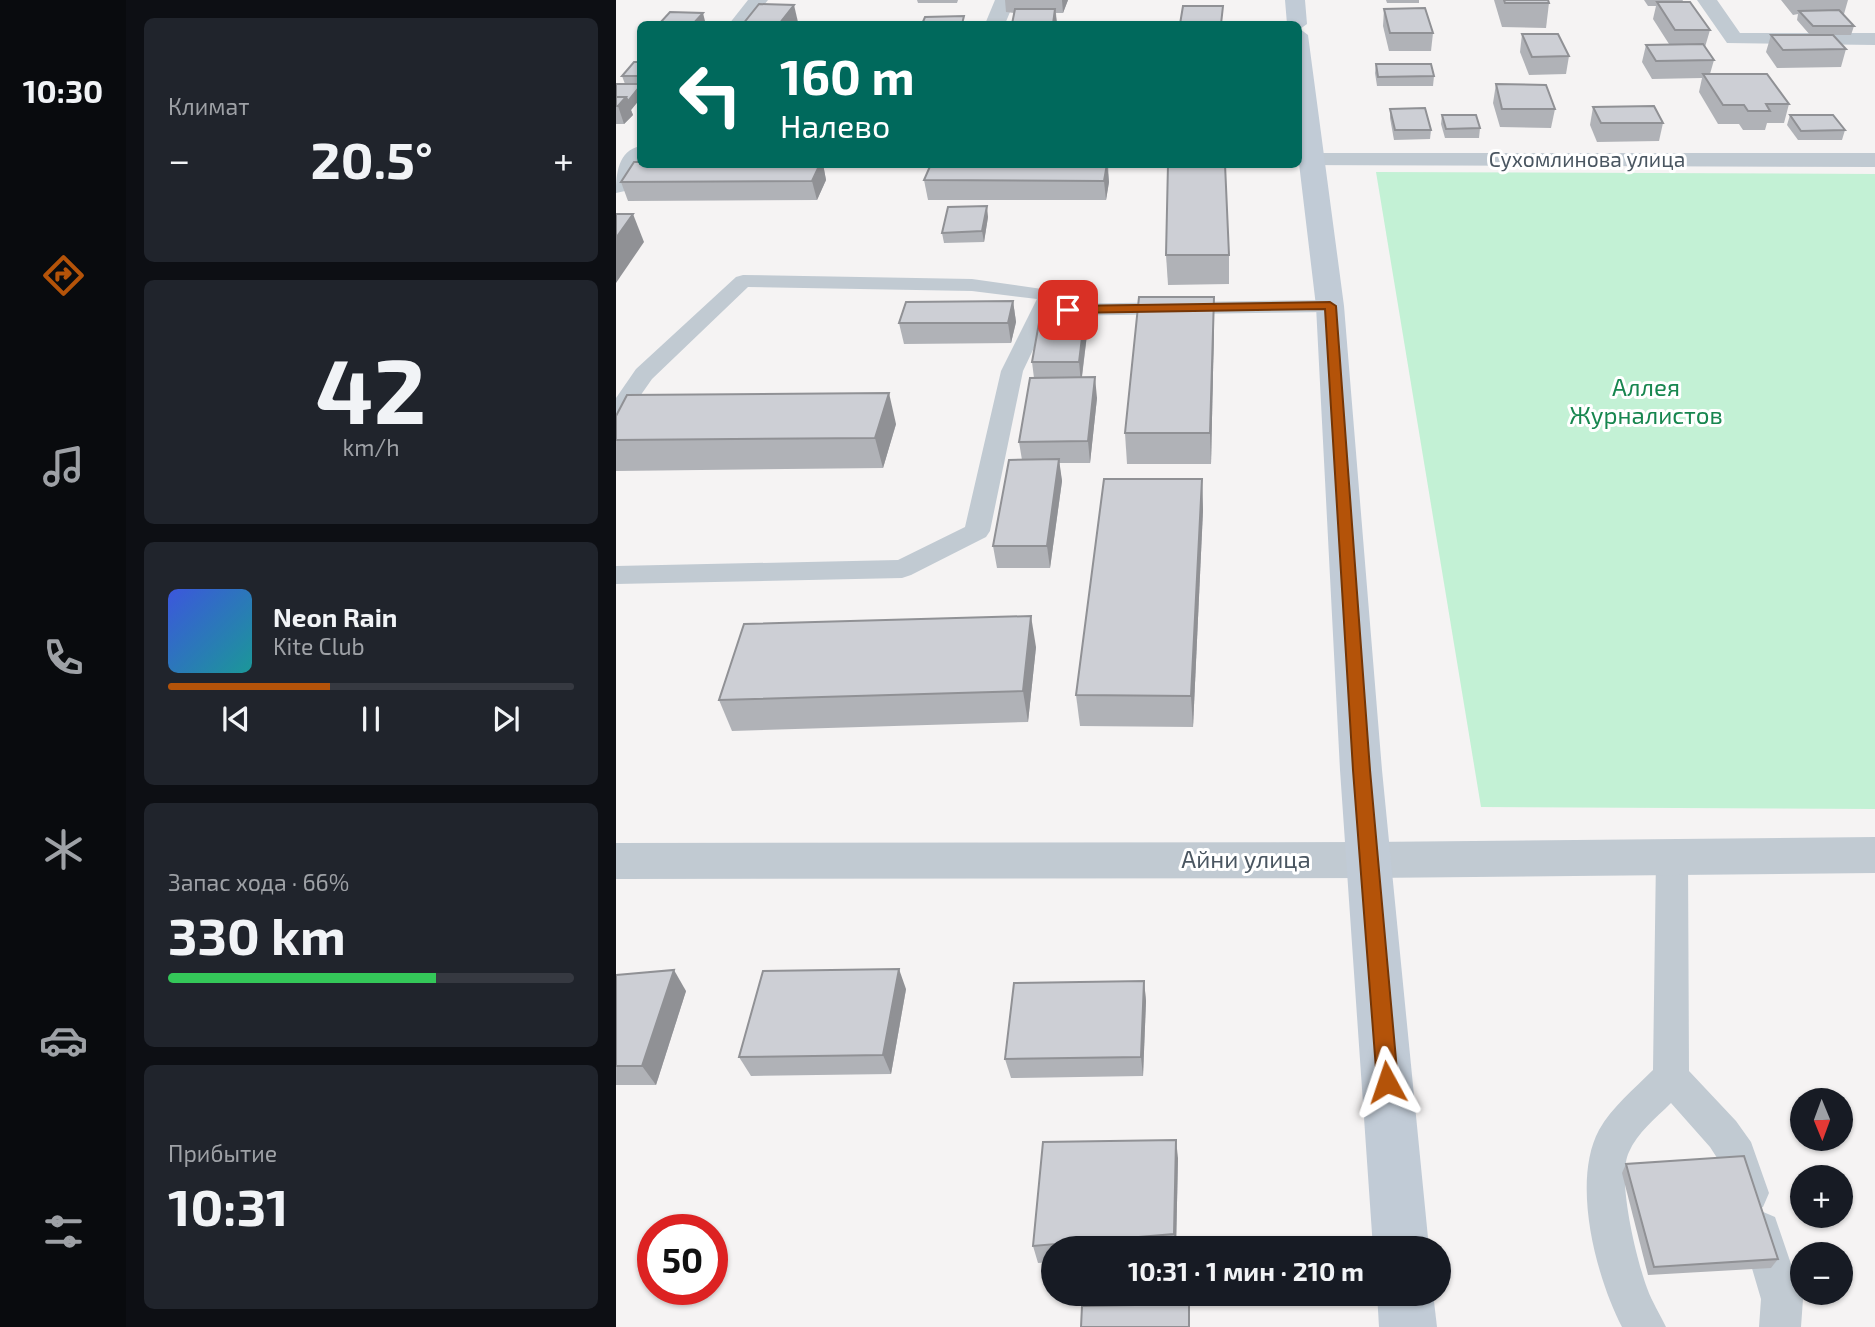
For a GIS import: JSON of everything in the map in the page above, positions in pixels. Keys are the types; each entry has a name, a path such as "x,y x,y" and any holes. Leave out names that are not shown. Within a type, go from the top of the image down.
{"main road":[{"path":"1295,0 1297,21"},
{"path":"1302,106 1305,160 1330,306 1369,860 1400,1236"},
{"path":"1406,1306 1408,1327"}],"street":[{"path":"741,21 758,0"},
{"path":"996,21 1005,0"},
{"path":"1707,0 1734,39 1875,39"},
{"path":"616,186 633,157"},
{"name":"Сухомлинова улица","path":"1305,160 1875,160"},
{"name":"Айни улица","path":"616,860 1369,860 1875,855"}],"lane":[{"path":"616,414 644,374 743,281 972,285 1049,295 1012,371 977,531 902,569 616,575"},
{"path":"1042,310 1330,306"},
{"path":"616,374 644,374"},
{"path":"1645,1327 1629,1296 1616,1252 1604,1169 1610,1147 1620,1132 1671,1077 1672,858"},
{"path":"1671,1077 1723,1133 1737,1155 1782,1299 1780,1327"}],"green space":[{"name":"Аллея Журналистов","path":"1376,172 1875,174 1875,809 1481,807"}],"building":[{"path":"1504,0 1548,0 1549,3 1505,3"},
{"path":"1657,2 1690,2 1710,30 1675,30"},
{"path":"759,4 794,5 781,21 745,21"},
{"path":"1183,6 1223,6 1221,21 1180,21"},
{"path":"1425,8 1433,33 1390,33 1384,9"},
{"path":"1015,9 1055,9 1053,21 1013,21"},
{"path":"1839,10 1854,26 1813,26 1799,11"},
{"path":"670,12 703,13 696,21 662,21"},
{"path":"964,16 963,21 923,21 925,17"},
{"path":"1522,34 1558,34 1569,56 1532,57"},
{"path":"1771,35 1833,35 1846,49 1783,50"},
{"path":"1703,44 1714,60 1656,61 1646,45"},
{"path":"634,62 637,62 637,76 622,76"},
{"path":"1376,64 1431,64 1434,76 1378,77"},
{"path":"1703,74 1767,74 1789,104 1766,104 1770,111 1748,111 1744,105 1723,105"},
{"path":"616,84 637,84 637,90 628,101 626,97 616,97"},
{"path":"1496,84 1546,85 1555,109 1502,109"},
{"path":"616,97 626,97 616,106"},
{"path":"1654,106 1663,123 1601,123 1593,107"},
{"path":"1425,108 1431,130 1395,130 1390,109"},
{"path":"1442,115 1476,115 1480,128 1446,129"},
{"path":"1790,115 1833,115 1845,130 1801,131"},
{"path":"634,162 637,162 637,168 818,168 812,181 621,182"},
{"path":"929,168 1106,168 1104,181 924,180"},
{"path":"1168,168 1225,168 1229,255 1166,255"},
{"path":"987,206 982,231 942,233 948,207"},
{"path":"616,214 633,214 616,238"},
{"path":"1139,297 1214,297 1210,433 1125,433"},
{"path":"1013,301 1008,323 899,323 906,302"},
{"path":"1086,305 1079,362 1032,362 1042,306"},
{"path":"1095,377 1088,441 1019,442 1030,378"},
{"path":"889,393 875,438 616,440 616,416 627,395"},
{"path":"1059,459 1047,546 993,546 1009,460"},
{"path":"1104,479 1202,479 1191,696 1076,695"},
{"path":"1031,616 1023,691 719,700 744,624"},
{"path":"899,969 883,1055 739,1057 763,971"},
{"path":"674,970 642,1066 616,1066 616,975"},
{"path":"1144,981 1141,1057 1005,1059 1014,983"},
{"path":"1176,1140 1174,1234 1041,1236 1041,1245 1033,1246 1043,1142"},
{"path":"1744,1156 1778,1259 1654,1267 1626,1164"},
{"path":"1082,1306 1189,1306 1189,1327 1081,1327"}],"route":[{"path":"1068,310 1250,305 1330,306 1361,770 1387,1082"}]}
